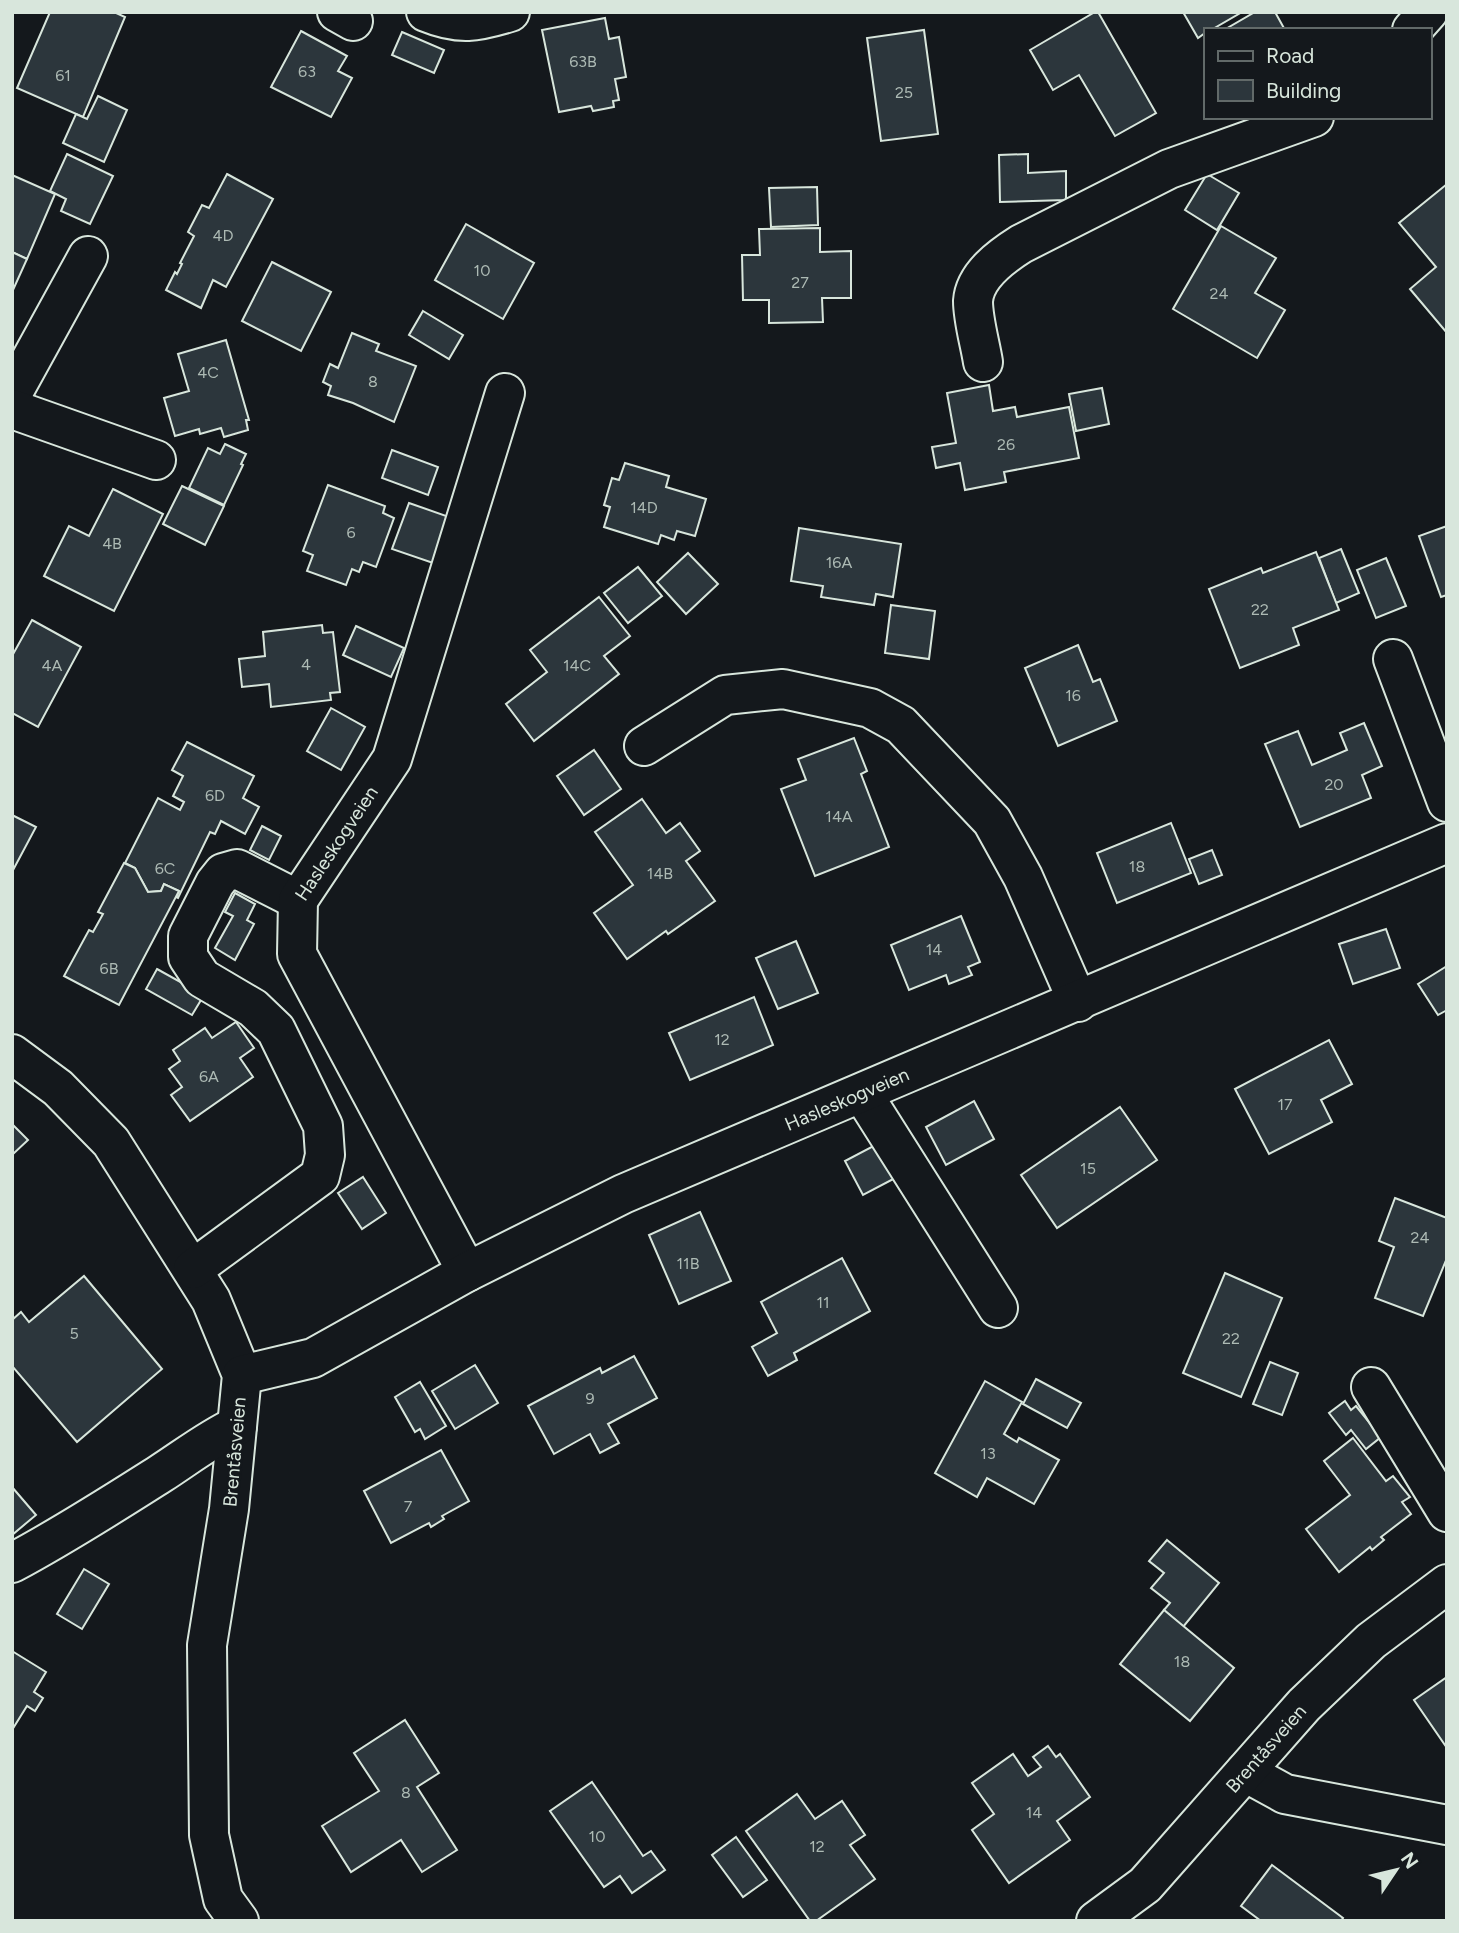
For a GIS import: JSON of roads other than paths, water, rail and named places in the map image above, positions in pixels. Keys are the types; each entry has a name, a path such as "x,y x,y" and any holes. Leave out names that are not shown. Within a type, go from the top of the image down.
{"street":[{"path":"426,12 462,23 481,21 510,12"},
{"path":"1414,28 1428,12"},
{"path":"983,362 973,301 977,288 991,266 1001,257 1021,244 1169,169 1308,119"},
{"path":"12,394 88,256"},
{"name":"Hasleskogveien","path":"467,1272 297,954 298,900 392,759 505,393"},
{"path":"12,409 156,460"},
{"path":"1393,659 1447,802"},
{"path":"645,746 725,695 783,689 870,708 901,725 992,821 1023,877 1078,1002"},
{"name":"Hasleskogveien","path":"242,1376 313,1358 467,1272 622,1194 1447,843"},
{"path":"194,1269 320,1176 325,1155 323,1126 276,1030 253,1008 202,978 188,957 188,936 215,883 223,873 237,869 298,900"},
{"name":"Brentåsveien","path":"12,1054 58,1088 111,1142 194,1269 211,1300 242,1376 229,1509 207,1645 209,1835 223,1899 239,1921"},
{"path":"862,1093 998,1308"},
{"path":"1371,1387 1447,1511"},
{"path":"12,1563 85,1522 189,1456 214,1436 237,1426"},
{"name":"Brentåsveien","path":"1096,1921 1145,1885 1304,1705 1371,1641 1447,1584"},
{"path":"1245,1772 1285,1794 1447,1825"}]}
